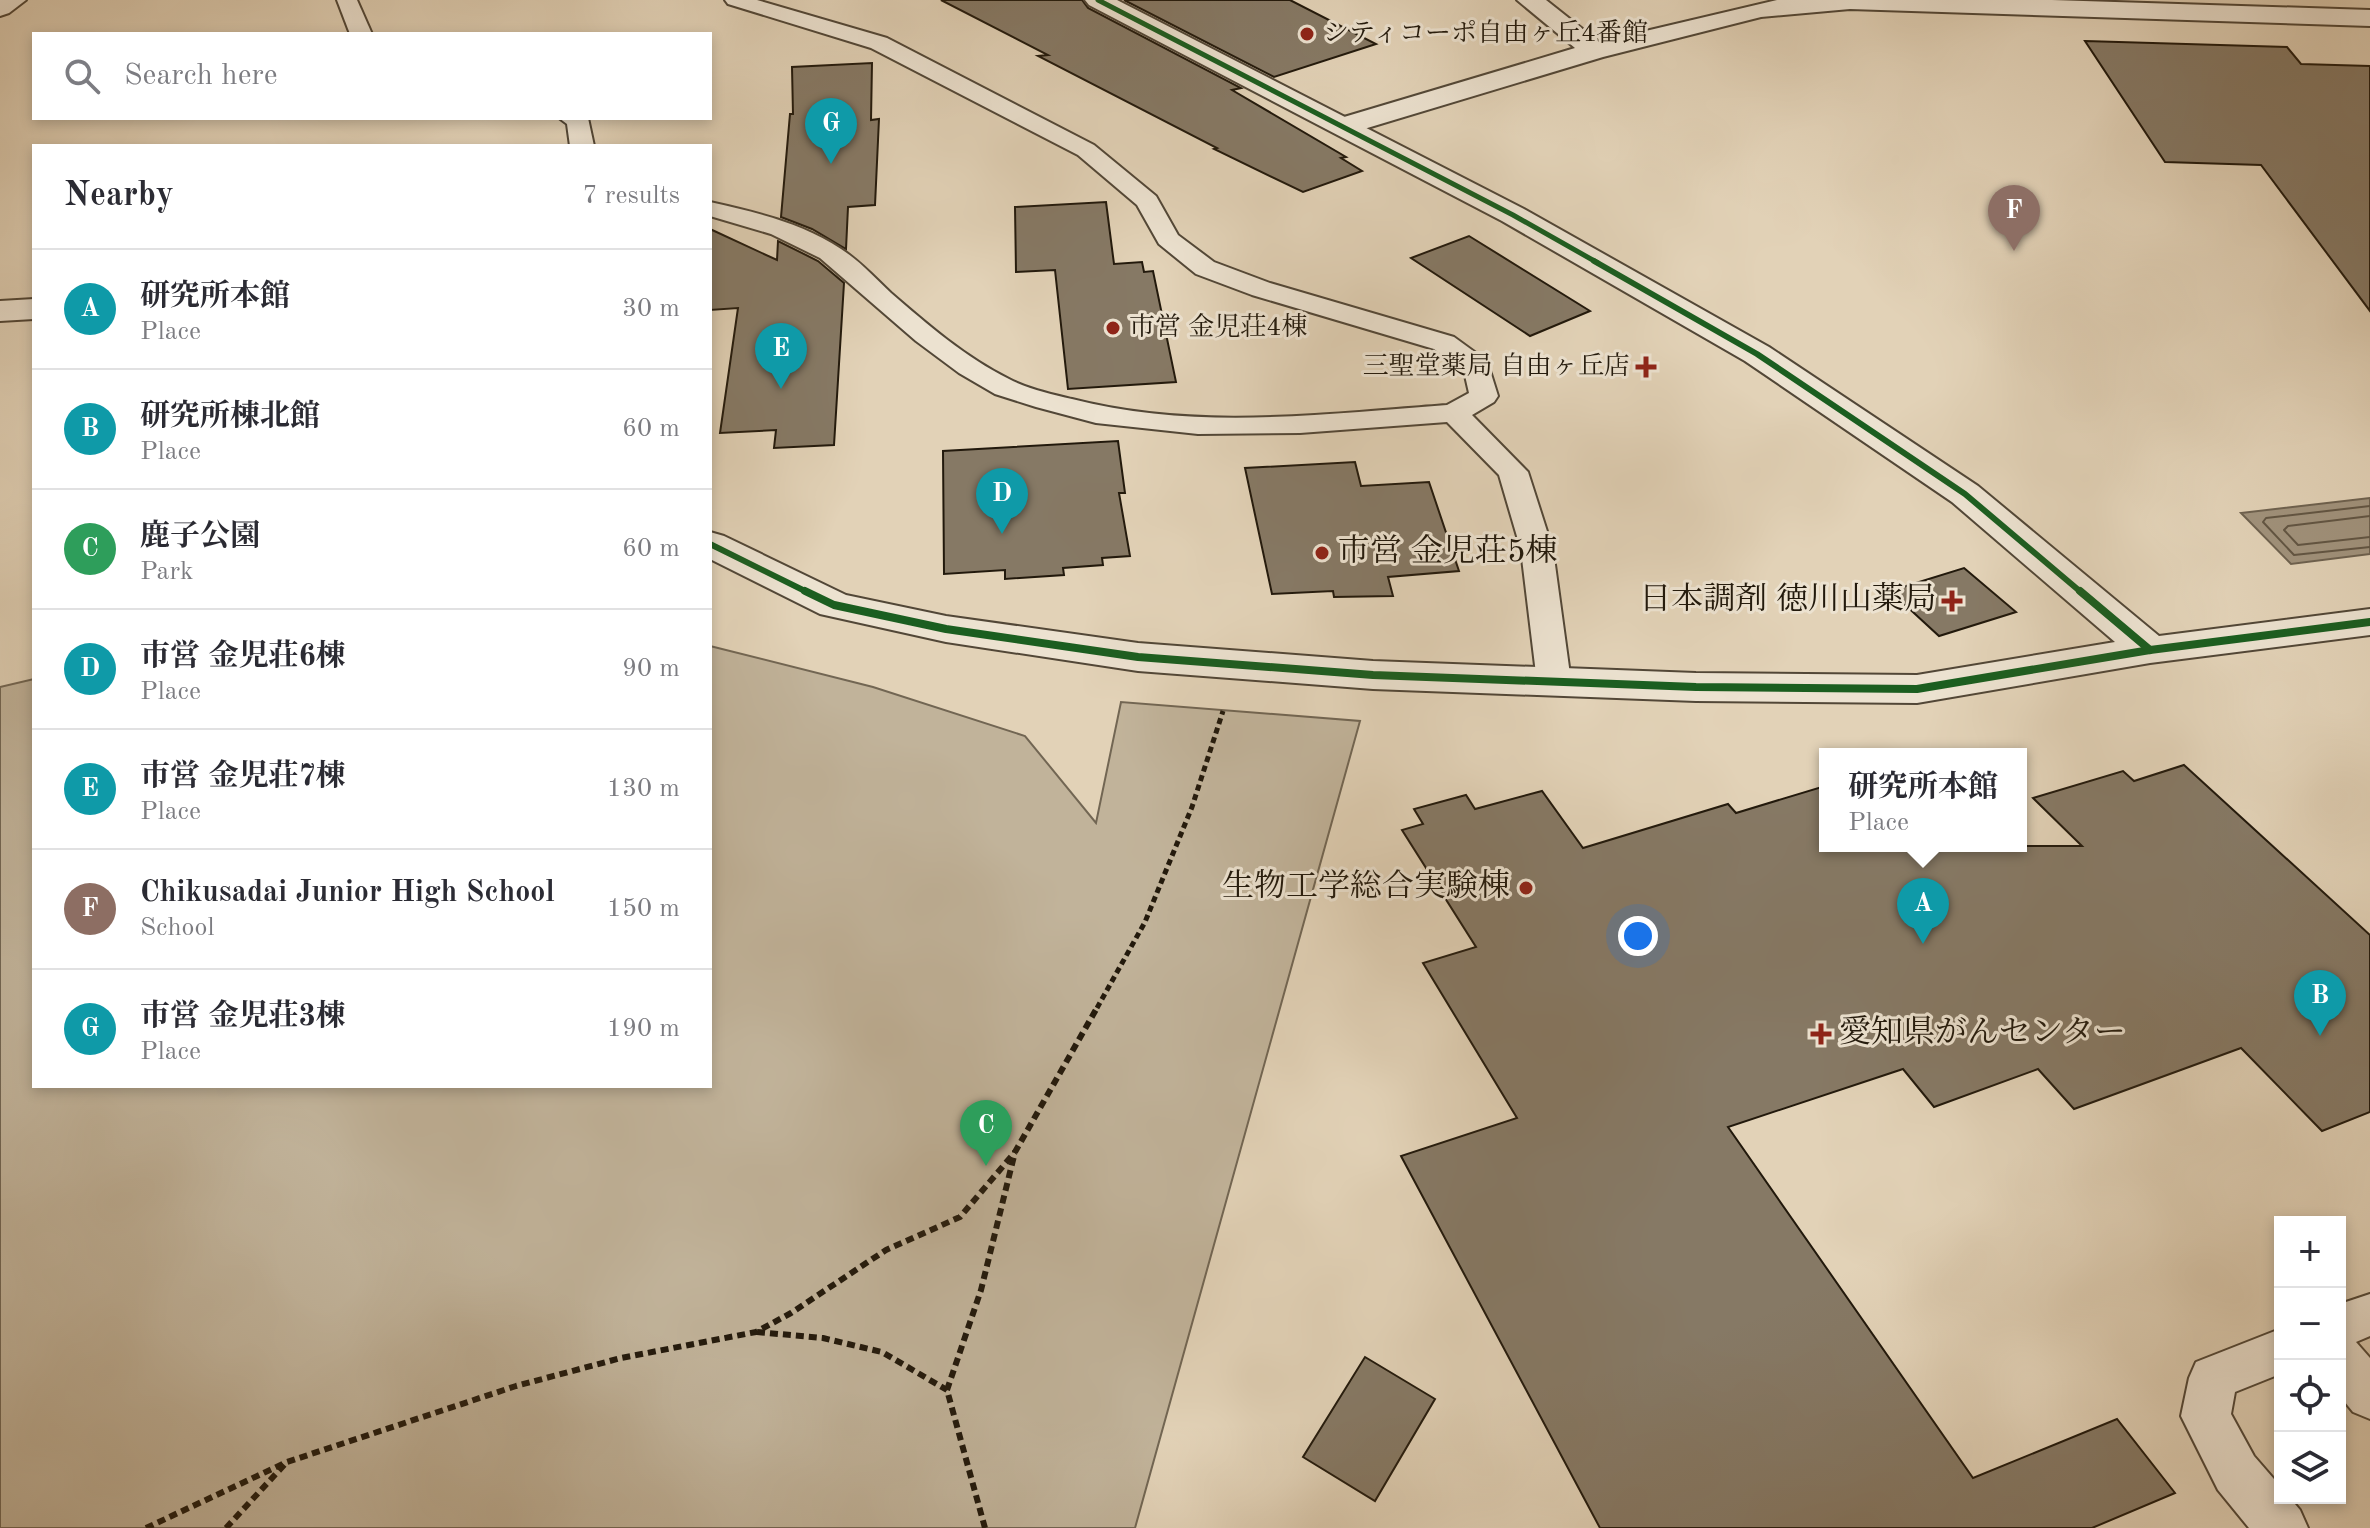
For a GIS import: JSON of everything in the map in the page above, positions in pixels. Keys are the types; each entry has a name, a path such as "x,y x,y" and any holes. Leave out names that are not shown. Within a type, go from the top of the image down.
{"street":[{"path":"0,8 13,0"},
{"path":"1098,0 1513,215 1757,354 1965,494 2150,650"},
{"path":"1530,0 1594,51"},
{"path":"1344,126 1594,51 1761,9 1850,1 2370,18"},
{"path":"0,311 32,309"},
{"path":"712,545 834,605 946,629 1138,657 1373,675 1696,687 1917,689 2150,650 2370,622"}],"lane":[{"path":"347,0 360,32"},
{"path":"712,209 749,217 799,238 843,262 934,344 1002,387 1075,410 1134,422 1182,427 1241,426 1454,413 1484,396 1477,367 1444,343 1261,289 1205,268 1168,239 1147,201 1086,150 879,43 735,0"},
{"path":"578,120 582,144"},
{"path":"1454,413 1513,472 1537,550 1554,682"},
{"path":"2346,1324 2370,1315"},
{"path":"2274,1353 2213,1378 2206,1416 2236,1473 2282,1528"},
{"path":"2342,1360 2370,1396"}],"path":[{"path":"756,1332 791,1313 886,1250 960,1217 1015,1152 1145,922 1192,807 1238,664"},
{"path":"985,1528 947,1390 981,1290 1015,1152"},
{"path":"146,1528 287,1462 516,1386 621,1358 756,1332 823,1338 882,1352 947,1390"},
{"path":"226,1528 287,1462"}],"shaded area":[{"path":"712,647 873,687 1025,736 1096,823 1121,702 1360,721 1135,1528 0,1528 0,687 32,679 32,1088 712,1088"}],"water":[{"path":"2370,498 2370,554 2291,564 2241,513"}],"building":[{"path":"941,0 1082,0 1088,8 1241,88 1232,90 1346,157 1341,158 1362,171 1303,192 1038,56 1048,55"},
{"path":"1124,0 1290,0 1376,44 1274,77"},
{"path":"2085,41 2287,47 2301,64 2370,66 2370,311 2261,165 2165,162"},
{"path":"872,63 871,120 879,119 875,205 848,207 846,249 812,229 781,217 790,114 793,114 792,67"},
{"name":"市営 金児荘4棟","path":"1106,202 1114,264 1142,262 1144,272 1153,271 1176,382 1068,389 1055,270 1016,272 1015,207"},
{"path":"712,230 777,260 778,241 818,261 844,283 834,445 774,448 776,430 720,433 738,308 712,310"},
{"path":"1469,236 1590,311 1530,336 1411,258"},
{"path":"1118,441 1125,493 1119,493 1130,556 1102,558 1103,565 1063,568 1064,575 1005,579 1005,570 944,574 943,451"},
{"name":"市営 金児荘5棟","path":"1355,462 1361,486 1429,482 1459,571 1388,577 1393,596 1334,597 1333,591 1272,594 1245,468"},
{"name":"日本調剤 徳川山薬局","path":"1964,568 2016,612 1939,636 1890,591"},
{"path":"2184,765 2370,935 2370,1112 2322,1131 2241,1048 2074,1109 2038,1069 1934,1107 1903,1069 1728,1127 1973,1478 2117,1419 2175,1493 2092,1528 1600,1528 1401,1156 1517,1118 1423,963 1476,947 1402,830 1423,824 1414,809 1466,795 1475,809 1542,791 1583,848 1728,804 1736,813 1819,788 1819,852 2027,852 2027,846 2082,846 2033,798 2123,771 2134,781"},
{"path":"1365,1357 1435,1399 1375,1501 1303,1457"}],"cycle path":[{"path":"1098,0 1513,215 1757,354 1965,494 2150,650"},
{"path":"712,545 834,605 946,629 1138,657 1373,675 1696,687 1917,689 2150,650 2370,622"}],"place":[{"name":"シティコーポ自由ヶ丘4番館","path":"1307,34"},
{"name":"市営 金児荘3棟","path":"831,164"},
{"name":"Chikusadai Junior High School","path":"2014,251"},
{"name":"市営 金児荘4棟","path":"1113,328"},
{"name":"三聖堂薬局 自由ヶ丘店","path":"1646,367"},
{"name":"市営 金児荘7棟","path":"781,389"},
{"name":"市営 金児荘6棟","path":"1002,534"},
{"name":"市営 金児荘5棟","path":"1322,553"},
{"name":"日本調剤 徳川山薬局","path":"1952,601"},
{"name":"生物工学総合実験棟","path":"1526,888"},
{"name":"研究所本館","path":"1923,944"},
{"name":"愛知県がんセンター","path":"1821,1034"},
{"name":"研究所棟北館","path":"2320,1036"},
{"name":"鹿子公園","path":"986,1166"}]}
